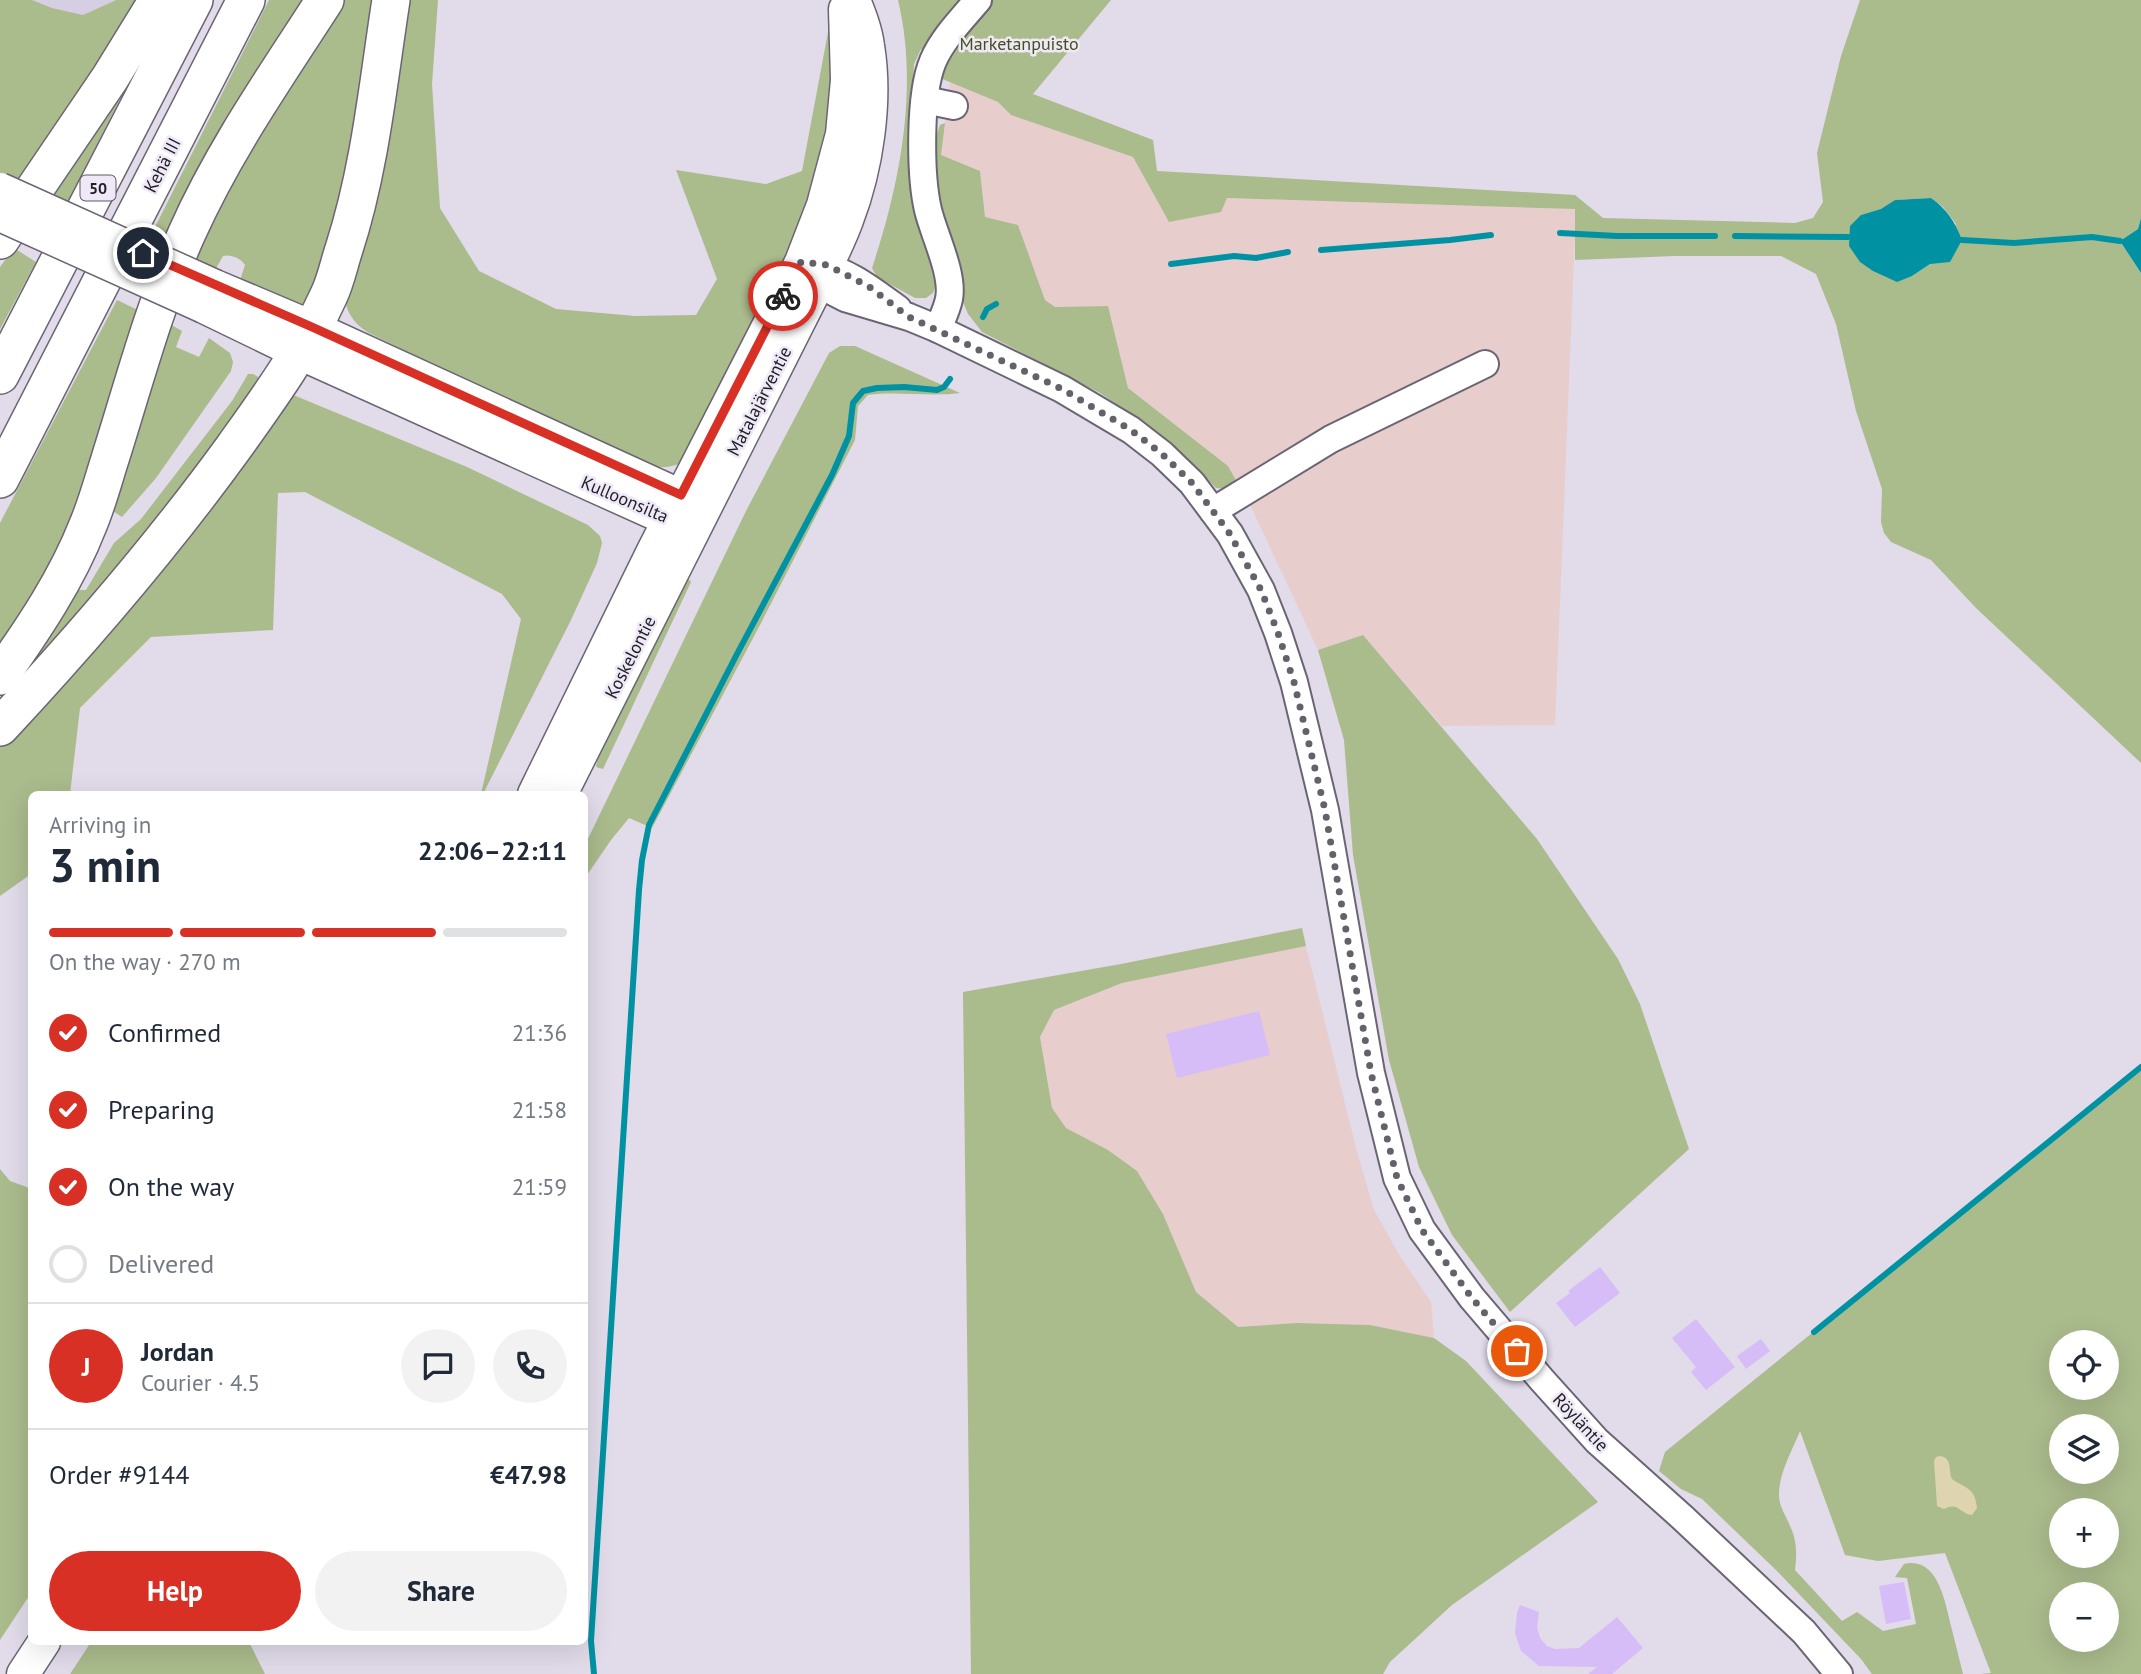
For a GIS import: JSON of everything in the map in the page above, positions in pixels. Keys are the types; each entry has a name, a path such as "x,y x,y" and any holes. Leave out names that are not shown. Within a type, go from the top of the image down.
{"highway":[{"path":"0,240 110,78 158,0"},
{"name":"50","path":"0,375 194,0"},
{"name":"Kehä III","path":"0,479 246,0"},
{"path":"0,676 33,630 89,525 141,355 187,232 226,155 325,0"},
{"path":"0,727 149,558 283,379 306,340 330,293 355,215 365,172 391,0"}],"main road":[{"name":"Matalajärventie","path":"815,270 823,205 842,134 847,80 845,0"},
{"name":"Matalajärventie","path":"683,512 815,270 847,220 864,165 872,89 868,46 854,0"},
{"name":"Kulloonsilta","path":"0,189 210,296 683,512"},
{"name":"Kulloonsilta","path":"0,215 210,296"},
{"name":"Koskelontie","path":"536,791 683,512"},
{"name":"Koskelontie","path":"562,791 683,512"},
{"path":"23,1674 42,1645"}],"street":[{"path":"938,329 949,297 948,278 924,189 925,100 933,61 950,34 978,0"},
{"path":"925,100 954,106"},
{"name":"Röyläntie","path":"815,270 852,301 909,317 938,329 1062,389 1131,430 1162,454 1192,483 1230,534 1261,590 1294,682 1325,810 1371,1073 1397,1178 1422,1230 1472,1298 1597,1441 1804,1632 1839,1674"},
{"path":"1213,511 1331,439 1485,364"}],"shaded area":[{"path":"32,0 116,0 83,15"},
{"path":"950,82 998,102 1011,115 1133,157 1169,222 1227,198 1576,209 1555,725 1442,726 1363,635 1318,650 1252,509 1228,466 1128,388 1108,306 1055,307 1045,300 1018,225 985,217 980,171 941,155"},
{"path":"1306,946 1374,1210 1398,1253 1431,1302 1434,1338 1370,1325 1297,1323 1238,1327 1196,1292 1163,1214 1137,1171 1108,1150 1066,1128 1052,1108 1040,1037 1054,1010 1122,983"}],"green space":[{"path":"0,0 32,0 83,15 116,0 147,0 26,186 0,174"},
{"path":"269,0 313,0 170,252 148,241"},
{"path":"340,0 378,0 347,210 308,302 302,306 239,283 245,265 235,257 223,256 214,272 192,259 229,181"},
{"path":"402,0 438,0 432,84 440,208 479,271 556,309 635,316 696,315 717,279 676,170 766,184 802,171 834,0 839,100 823,178 690,459 680,464 655,467 621,457 369,333 350,315 345,300"},
{"name":"Marketanpuisto","path":"898,0 1111,0 1033,94 1153,140 1157,171 1575,195 1603,218 1795,223 1813,218 1823,202 1817,153 1841,56 1860,0 2141,0 2141,218 2138,229 2120,241 2141,273 2141,763 1976,608 1931,560 1891,542 1884,533 1881,522 1882,489 1856,411 1836,324 1816,274 1781,256 1575,260 1575,209 1227,198 1221,212 1169,222 1133,157 1011,115 998,102 940,78 941,70 921,49 914,64 913,89 936,284 933,293 926,298 915,298 877,277 872,268 891,203 903,135 907,67","holes":["1931,198 1943,207 1956,224 1930,264 1912,276 1861,215 1882,209 1895,200"]},
{"path":"144,52 67,203 48,194"},
{"path":"945,123 941,155 980,171 985,217 1018,225 1045,300 1055,307 1108,306 1128,388 1228,466 1237,482 1227,489 1216,488 1184,456 1140,420 1100,393 982,332 968,314 961,297 934,171 936,137 940,125"},
{"path":"14,248 36,262 0,329 0,267"},
{"path":"117,300 144,313 61,555 0,660 0,523"},
{"path":"168,323 182,331 176,347 199,357 209,338 230,353 233,362 231,371 156,478 122,517 113,511"},
{"path":"840,346 855,346 960,393 868,395 858,406 855,440 652,828 629,818 588,874 588,839 746,511 829,353"},
{"path":"248,374 263,380 148,536 0,706 77,590 86,590 114,543 141,519 232,401"},
{"path":"291,394 467,467 588,525 600,536 602,543 597,563 571,620 485,791 482,791 521,619 502,594 305,492 278,493 273,630 151,637 80,708 70,791 28,791 28,876 0,896 0,746 89,649"},
{"path":"684,574 691,582 603,769 596,767 603,730"},
{"path":"1363,635 1537,839 1618,959 1640,1004 1689,1149 1510,1312 1452,1235 1419,1167 1389,1060 1353,855 1344,740 1318,650"},
{"path":"1302,928 1306,946 1122,983 1054,1010 1040,1037 1052,1108 1066,1128 1108,1150 1137,1171 1163,1214 1196,1292 1238,1327 1297,1323 1370,1325 1434,1338 1466,1361 1598,1502 1452,1605 1390,1662 1383,1674 971,1674 963,992"},
{"path":"2141,1067 2141,1674 1981,1674 1991,1673 1945,1553 1878,1561 1845,1555 1800,1431 1784,1470 1779,1495 1795,1542 1795,1570 1842,1621 1857,1612 1883,1631 1916,1624 1907,1578 1895,1577 1904,1564 1916,1563 1925,1567 1938,1583 1946,1605 1963,1674 1872,1674 1776,1570 1702,1499 1681,1489 1659,1471 1665,1452"},
{"path":"0,1169 10,1181 28,1188 28,1598 0,1640"},
{"path":"89,1645 250,1645 265,1674 70,1674"}],"sand":[{"path":"1940,1456 1947,1459 1952,1479 1969,1489 1974,1496 1977,1508 1972,1515 1953,1506 1944,1509 1937,1506 1934,1461"}],"water":[{"path":"1931,198 1950,216 1962,240 1950,262 1930,264 1897,282 1860,262 1849,246 1850,226 1861,215 1881,209 1895,200"},
{"path":"2141,218 2141,273 2120,241 2138,229"}],"building":[{"path":"1259,1011 1270,1055 1177,1078 1166,1034"},
{"path":"1600,1267 1620,1293 1575,1327 1556,1303"},
{"path":"1696,1319 1735,1367 1706,1390 1691,1372 1696,1367 1672,1338"},
{"path":"1761,1339 1770,1351 1746,1369 1737,1356"},
{"path":"1904,1582 1911,1619 1886,1624 1879,1586"},
{"path":"1520,1605 1539,1612 1537,1627 1540,1638 1547,1646 1555,1649 1579,1648 1617,1617 1643,1648 1612,1674 1588,1674 1597,1667 1539,1666 1521,1651 1515,1633"}],"waterway":[{"path":"1560,233 1715,236"},
{"path":"1321,250 1491,235"},
{"path":"1735,236 1848,237"},
{"path":"1962,240 2014,243 2092,237 2120,241"},
{"path":"1171,264 1234,256 1256,258 1288,252"},
{"path":"983,317 987,309 996,304"},
{"path":"594,1674 591,1641 639,890 649,825 832,475 849,436 853,403 863,391 904,387 937,390 944,387 950,379"},
{"path":"1814,1332 2141,1067"}],"way so far":[{"path":"783,296 801,262 827,265 868,286 909,317 1062,389 1131,430 1162,454 1192,483 1230,534 1261,590 1294,682 1325,810 1371,1073 1397,1178 1422,1230 1472,1298 1517,1351"}],"route":[{"path":"143,253 681,495 783,296"}]}
